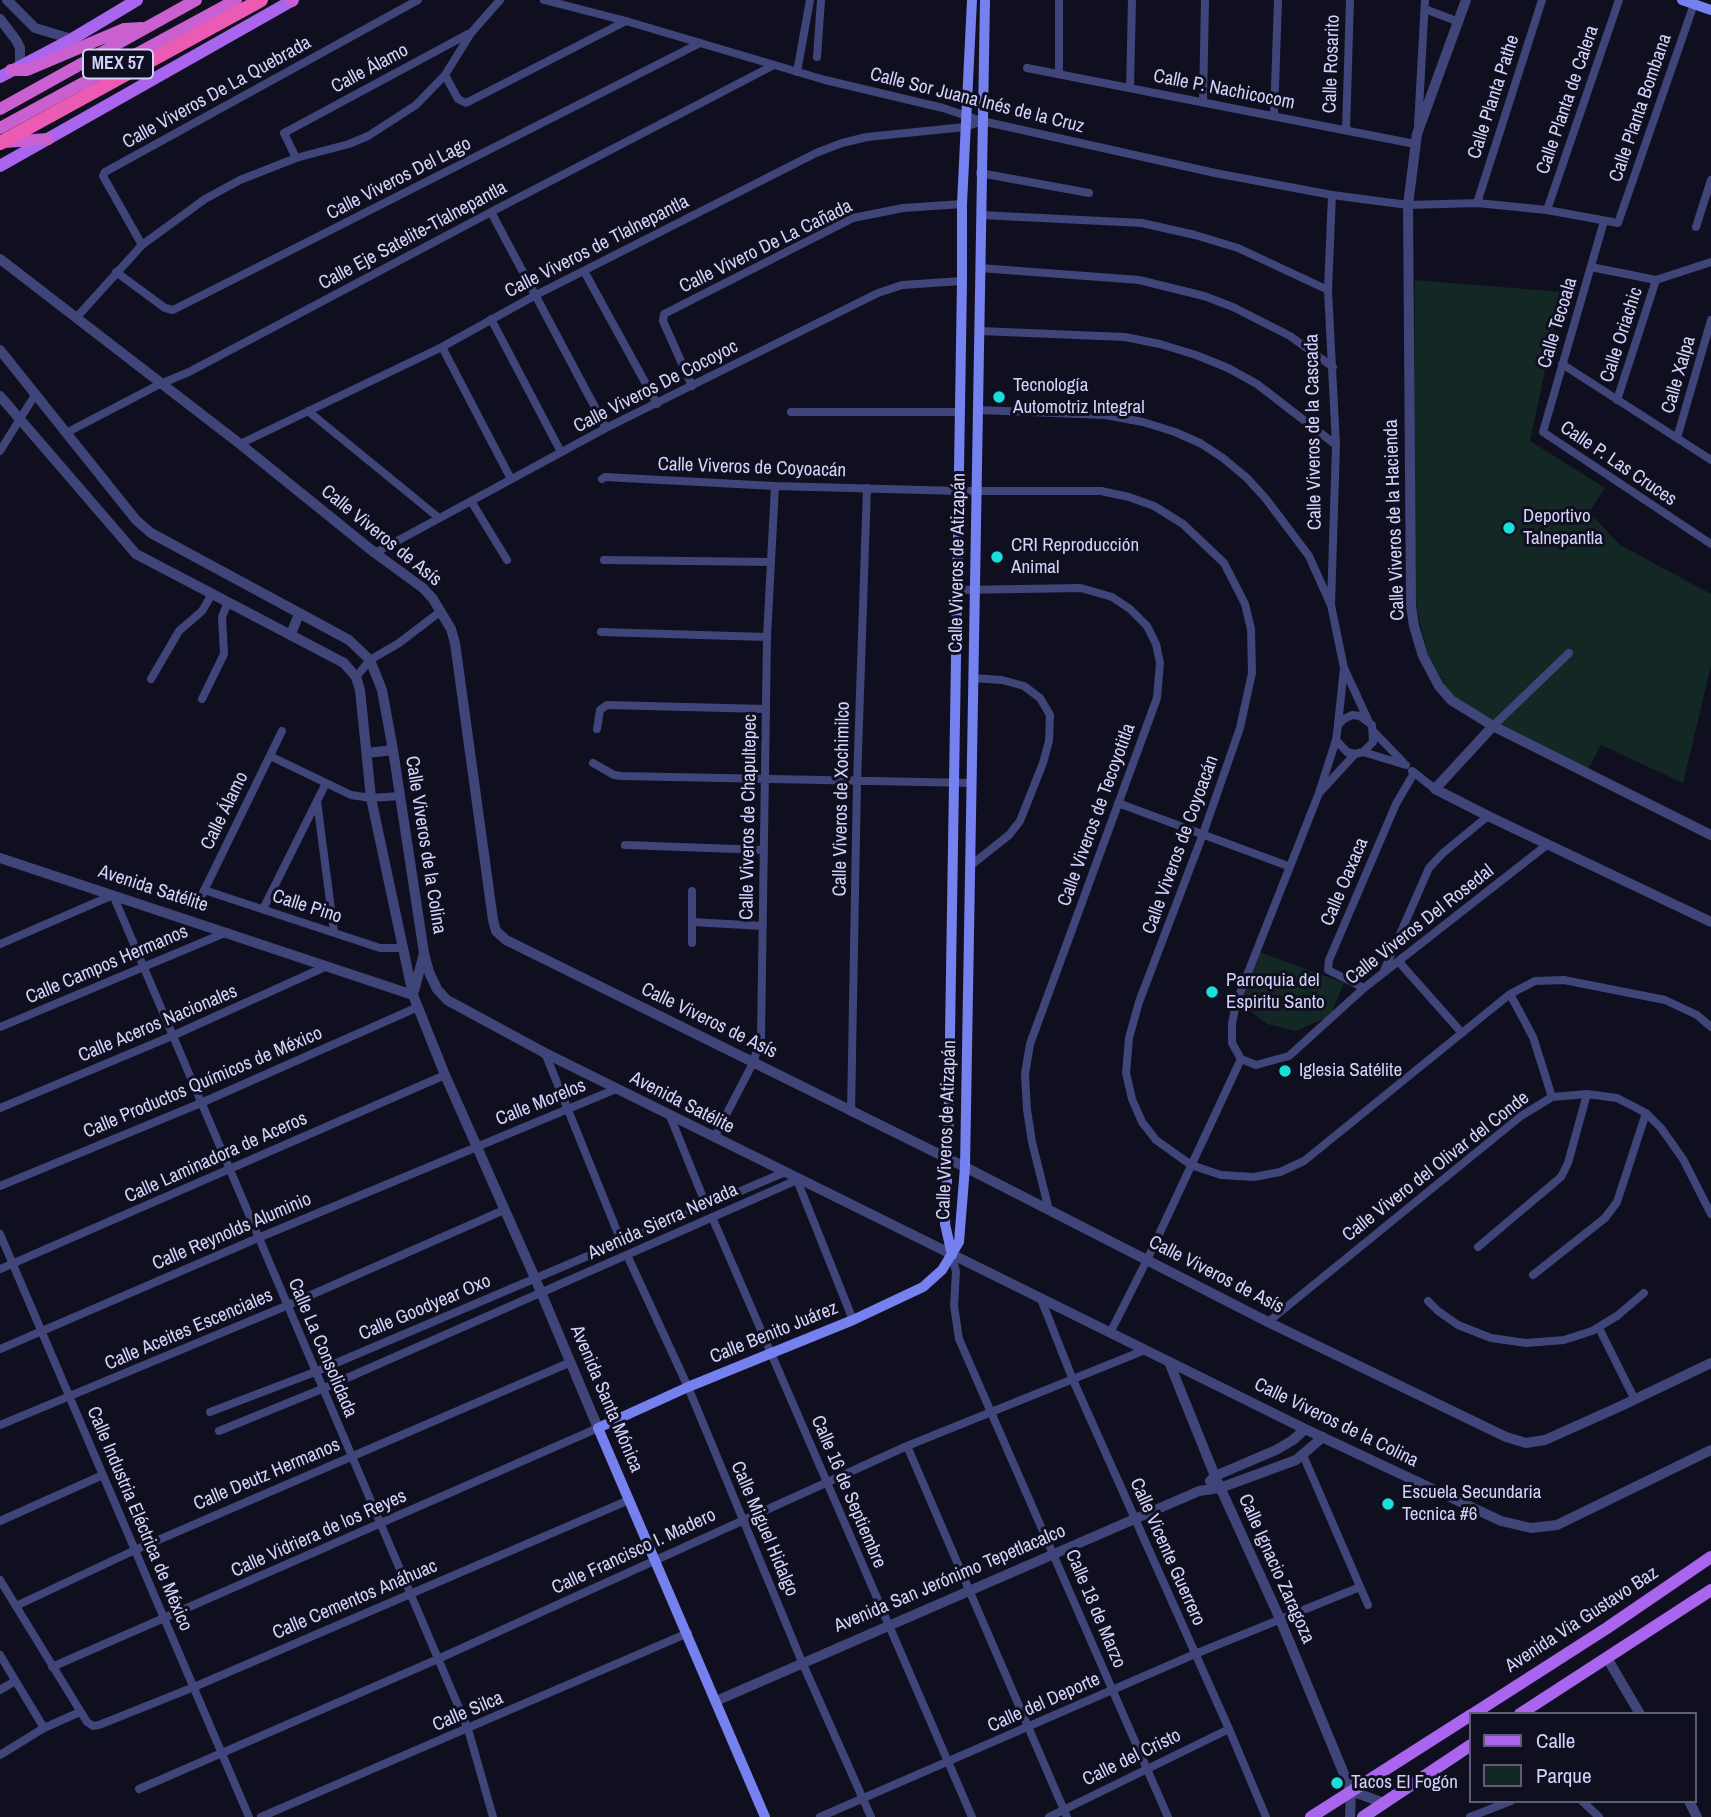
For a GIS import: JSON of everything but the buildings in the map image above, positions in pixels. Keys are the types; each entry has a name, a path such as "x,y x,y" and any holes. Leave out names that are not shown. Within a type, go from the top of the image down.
{"highway":[{"name":"MEX 57","path":"0,109 196,0"},
{"name":"MEX 57","path":"0,128 236,0"},
{"path":"0,143 261,0"},
{"path":"10,71 27,70 124,29 145,28"},
{"path":"0,143 48,139"}],"main road":[{"path":"10,71 72,39 137,0"},
{"path":"0,166 292,0"},
{"name":"Calle Viveros de Atizapán","path":"952,1255 945,1224 959,491 961,204 972,0"},
{"name":"Calle Viveros de Atizapán","path":"952,1255 961,1231 965,1167 985,0"},
{"path":"1682,0 1711,10"},
{"name":"Calle Benito Juárez","path":"598,1428 688,1387 853,1320 923,1287 942,1270 952,1255"},
{"name":"Avenida Santa Mónica","path":"598,1428 765,1817"},
{"name":"Avenida Via Gustavo Baz","path":"1475,1712 1607,1628 1711,1557"},
{"path":"1523,1712 1711,1590"},
{"name":"Avenida Via Gustavo Baz","path":"1311,1817 1470,1715"},
{"path":"1363,1817 1470,1746"}],"street":[{"path":"7,0 35,28 72,39"},
{"name":"Calle Viveros De La Quebrada","path":"142,245 103,176 105,172 418,0"},
{"path":"76,318 142,245 205,199 240,180 296,158 349,144 383,128 416,105 445,75 471,33 500,0"},
{"name":"Calle Sor Juana Inés de la Cruz","path":"544,0 626,21 965,121"},
{"path":"797,72 810,0"},
{"path":"817,57 821,0"},
{"path":"1059,0 1059,74"},
{"path":"1130,88 1132,0"},
{"path":"1203,102 1205,0"},
{"path":"1274,116 1278,0"},
{"name":"Calle Rosarito","path":"1346,130 1350,0"},
{"name":"Calle Viveros de la Hacienda","path":"1466,0 1416,139 1408,205 1410,606 1423,656 1439,686 1451,700 1493,726 1711,833"},
{"name":"Calle Planta Pathe","path":"1476,203 1542,0"},
{"name":"Calle Planta de Calera","path":"1548,210 1619,0"},
{"path":"1416,139 1425,4 1459,22"},
{"name":"Calle Planta Bombana","path":"1618,223 1694,4"},
{"path":"0,19 20,48 10,71"},
{"path":"445,75 458,99 466,103 626,21"},
{"name":"Calle Álamo","path":"296,158 284,133 471,33"},
{"name":"Calle Viveros Del Lago","path":"116,272 165,308 173,310 700,43"},
{"name":"Calle Eje Satelite-Tlalnepantla","path":"66,433 160,384 201,366 774,65"},
{"name":"Calle P. Nachicocom","path":"1027,68 1346,130 1416,139"},
{"name":"Calle Viveros de Tlalnepantla","path":"240,444 442,347 534,296 817,153 867,137 965,121 982,121"},
{"name":"Calle Sor Juana Inés de la Cruz","path":"982,121 1215,173 1332,195 1408,205 1476,203 1548,210 1618,223"},
{"path":"980,173 1089,194"},
{"path":"1696,227 1711,180"},
{"name":"Calle Viveros de la Cascada","path":"1332,195 1328,290 1336,445 1331,605 1344,668 1368,720"},
{"name":"Calle Vivero De La Cañada","path":"692,386 663,321 664,314 853,218 903,208 961,204"},
{"path":"491,212 606,428"},
{"path":"981,215 1142,223 1238,248 1328,290"},
{"name":"Calle Tecoala","path":"1544,434 1542,429 1604,221"},
{"name":"Calle Viveros de Asís","path":"0,259 423,588 441,611 456,643 491,910 496,931 506,940 965,1167 1268,1322 1506,1437 1526,1443 1545,1440 1711,1363"},
{"path":"1591,267 1656,280 1711,262"},
{"path":"980,268 1139,280 1204,296 1233,307 1290,336 1333,367"},
{"path":"584,271 657,404"},
{"name":"Calle Oriachic","path":"1617,400 1656,280"},
{"name":"Calle Viveros De Cocoyoc","path":"375,553 606,428 878,293 902,285 962,281"},
{"path":"491,319 561,452"},
{"name":"Calle Xalpa","path":"1677,439 1711,320"},
{"path":"979,331 1125,337 1196,355 1257,384 1336,445"},
{"path":"442,347 512,479"},
{"name":"Calle Viveros de la Colina","path":"0,351 136,520 152,533 349,640 370,660 382,690 424,953 414,995"},
{"path":"1562,364 1711,460"},
{"path":"0,451 35,395"},
{"path":"0,396 136,554 344,663 356,677 370,660 399,643 441,611"},
{"path":"979,410 1105,415 1153,425 1200,443 1248,478 1266,499 1309,556 1331,605"},
{"path":"308,411 439,518"},
{"path":"791,412 960,412"},
{"name":"Calle P. Las Cruces","path":"1544,434 1711,544"},
{"name":"Calle Viveros de Coyoacán","path":"602,479 959,491 1101,491 1154,506 1183,524 1224,563 1245,604 1251,629 1252,673 1240,728 1139,1002 1129,1038 1126,1073 1132,1099 1142,1122 1156,1140 1191,1165 1221,1175 1254,1177 1280,1172 1304,1161 1510,994 1535,981 1564,980 1665,1000 1697,1015 1711,1027"},
{"name":"Calle Viveros de Chapultepec","path":"714,1138 753,1063 761,1037 767,637 775,486"},
{"name":"Calle Viveros de Xochimilco","path":"851,1112 857,782 867,488"},
{"path":"471,501 507,560"},
{"path":"604,560 771,562"},
{"name":"Calle Viveros de Tecoyotitla","path":"957,590 1081,588 1112,597 1130,609 1147,626 1156,644 1160,663 1157,698 1030,1044 1025,1074 1027,1110 1048,1210"},
{"path":"151,678 179,631 202,611 212,594"},
{"path":"202,699 224,654 222,617 228,602"},
{"path":"291,634 299,614"},
{"path":"601,632 767,637"},
{"path":"1435,789 1493,726 1569,653"},
{"name":"Calle Viveros de la Cascada","path":"1338,725 1344,668"},
{"name":"Calle Viveros de la Colina","path":"356,677 360,690 371,797 414,995"},
{"path":"970,866 1009,835 1020,821 1043,763 1049,741 1050,715 1040,698 1024,686 1002,680 973,678"},
{"path":"597,729 600,710 607,705 766,709"},
{"path":"1110,1333 1241,1059 1232,1043 1231,1024 1236,1003 1319,793 1336,740 1338,725 1344,719 1352,715 1368,720 1374,732 1406,765 1435,789 1711,922"},
{"name":"Calle Álamo","path":"197,905 282,731"},
{"path":"1319,793 1373,742 1374,732"},
{"path":"1336,740 1340,747 1406,765"},
{"path":"367,754 393,750"},
{"path":"270,756 351,795 400,796"},
{"path":"593,763 621,776 972,783"},
{"name":"Calle Oaxaca","path":"1364,988 1328,970 1329,960 1396,804 1414,773"},
{"path":"263,909 326,783"},
{"path":"317,802 334,932"},
{"path":"1118,803 1288,866"},
{"path":"1383,973 1429,868 1488,816"},
{"path":"625,845 764,850"},
{"name":"Calle Viveros Del Rosedal","path":"1241,1059 1256,1065 1289,1056 1364,988 1548,845"},
{"path":"0,866 5,860"},
{"name":"Avenida Satélite","path":"5,860 414,995"},
{"name":"Calle Pino","path":"204,890 380,948 402,948"},
{"path":"692,891 692,943"},
{"path":"0,944 113,895"},
{"name":"Calle La Consolidada","path":"113,895 468,1729 494,1817"},
{"path":"692,922 762,926"},
{"name":"Calle Campos Hermanos","path":"0,1027 227,932"},
{"path":"402,948 412,953 424,953"},
{"name":"Avenida Satélite","path":"424,953 437,989 447,1000 545,1054 952,1255"},
{"path":"1399,961 1462,1033"},
{"name":"Calle Aceros Nacionales","path":"0,1108 172,1036 327,966"},
{"path":"1510,994 1533,1037 1552,1097"},
{"name":"Avenida Santa Mónica","path":"414,995 445,1075 542,1292 598,1428"},
{"name":"Calle Productos Químicos de México","path":"0,1186 418,1007"},
{"path":"545,1054 621,1241"},
{"name":"Calle Laminadora de Aceros","path":"0,1269 445,1075"},
{"name":"Calle Morelos","path":"478,1146 616,1089"},
{"path":"1478,1247 1561,1177 1568,1163 1587,1094"},
{"name":"Calle Vivero del Olivar del Conde","path":"1268,1322 1521,1115 1552,1097 1587,1094 1617,1098 1646,1113 1661,1128 1683,1159 1711,1214"},
{"path":"1533,1275 1605,1218 1611,1210 1646,1113"},
{"path":"670,1116 706,1205"},
{"name":"Calle Reynolds Aluminio","path":"0,1349 478,1146"},
{"name":"Avenida Sierra Nevada","path":"535,1278 783,1173"},
{"path":"797,1180 853,1320"},
{"name":"Avenida Sierra Nevada","path":"542,1292 797,1180"},
{"name":"Calle Aceites Escenciales","path":"0,1425 286,1306 505,1210"},
{"name":"Calle 16 de Septiembre","path":"712,1217 972,1817"},
{"name":"Calle Industria Eléctrica de México","path":"0,1234 249,1817"},
{"name":"Calle Miguel Hidalgo","path":"627,1255 688,1387 802,1662 871,1817"},
{"name":"Calle Viveros de la Colina","path":"952,1255 1305,1429 1501,1521 1544,1528 1571,1520 1711,1450"},
{"name":"Calle 18 de Marzo","path":"952,1255 956,1272 954,1306 959,1339 1168,1817"},
{"name":"Calle Goodyear Oxo","path":"210,1412 315,1372 535,1278"},
{"name":"Calle Goodyear Oxo","path":"219,1431 322,1389 542,1292"},
{"path":"1427,1301 1458,1325 1491,1338 1526,1343 1564,1340 1599,1328 1644,1293"},
{"name":"Calle Vicente Guerrero","path":"1041,1299 1073,1380 1266,1817"},
{"path":"1599,1328 1635,1400"},
{"name":"Calle Francisco I. Madero","path":"139,1789 438,1659 907,1446 1145,1350"},
{"name":"Calle Deutz Hermanos","path":"16,1606 135,1550 571,1362"},
{"name":"Calle Ignacio Zaragoza","path":"1169,1362 1220,1488 1280,1619 1351,1791 1350,1817"},
{"name":"Calle Vidriera de los Reyes","path":"52,1667 598,1428"},
{"name":"Avenida San Jerónimo Tepetlacalco","path":"716,1701 1199,1490 1215,1476 1276,1450 1305,1429"},
{"name":"Avenida San Jerónimo Tepetlacalco","path":"1199,1490 1220,1488 1296,1460 1323,1437"},
{"path":"907,1446 1065,1813"},
{"path":"1303,1455 1368,1605"},
{"path":"0,1521 103,1475"},
{"name":"Calle Cementos Anáhuac","path":"80,1712 87,1722 99,1726 629,1500"},
{"path":"0,1580 80,1712 44,1728 0,1755"},
{"name":"Calle del Deporte","path":"820,1817 1195,1654 1360,1587"},
{"name":"Calle Silca","path":"261,1817 688,1633"},
{"path":"0,1655 44,1728"},
{"path":"1607,1658 1639,1712"},
{"path":"0,1689 15,1681"},
{"name":"Calle del Cristo","path":"1049,1817 1065,1813 1147,1769 1229,1730"},
{"path":"1351,1791 1384,1803"},
{"path":"1470,1817 1506,1803"},
{"path":"1584,1803 1599,1817"}],"green space":[{"name":"Deportivo Talnepantla","path":"1415,280 1562,292 1530,441 1605,488 1589,512 1620,545 1711,594 1711,666 1683,783 1601,745 1588,769 1488,719 1452,697 1428,655 1417,611 1413,563"},
{"path":"1257,951 1344,983 1330,1016 1296,1031 1267,1024 1244,1006 1240,997"}],"place":[{"name":"Tecnología Automotriz Integral","path":"999,397"},
{"name":"Deportivo Talnepantla","path":"1509,528"},
{"name":"CRI Reproducción Animal","path":"997,557"},
{"name":"Parroquia del Espiritu Santo","path":"1212,992"},
{"name":"Iglesia Satélite","path":"1285,1071"},
{"name":"Escuela Secundaria Tecnica #6","path":"1388,1504"},
{"name":"Tacos El Fogón","path":"1337,1783"}]}
